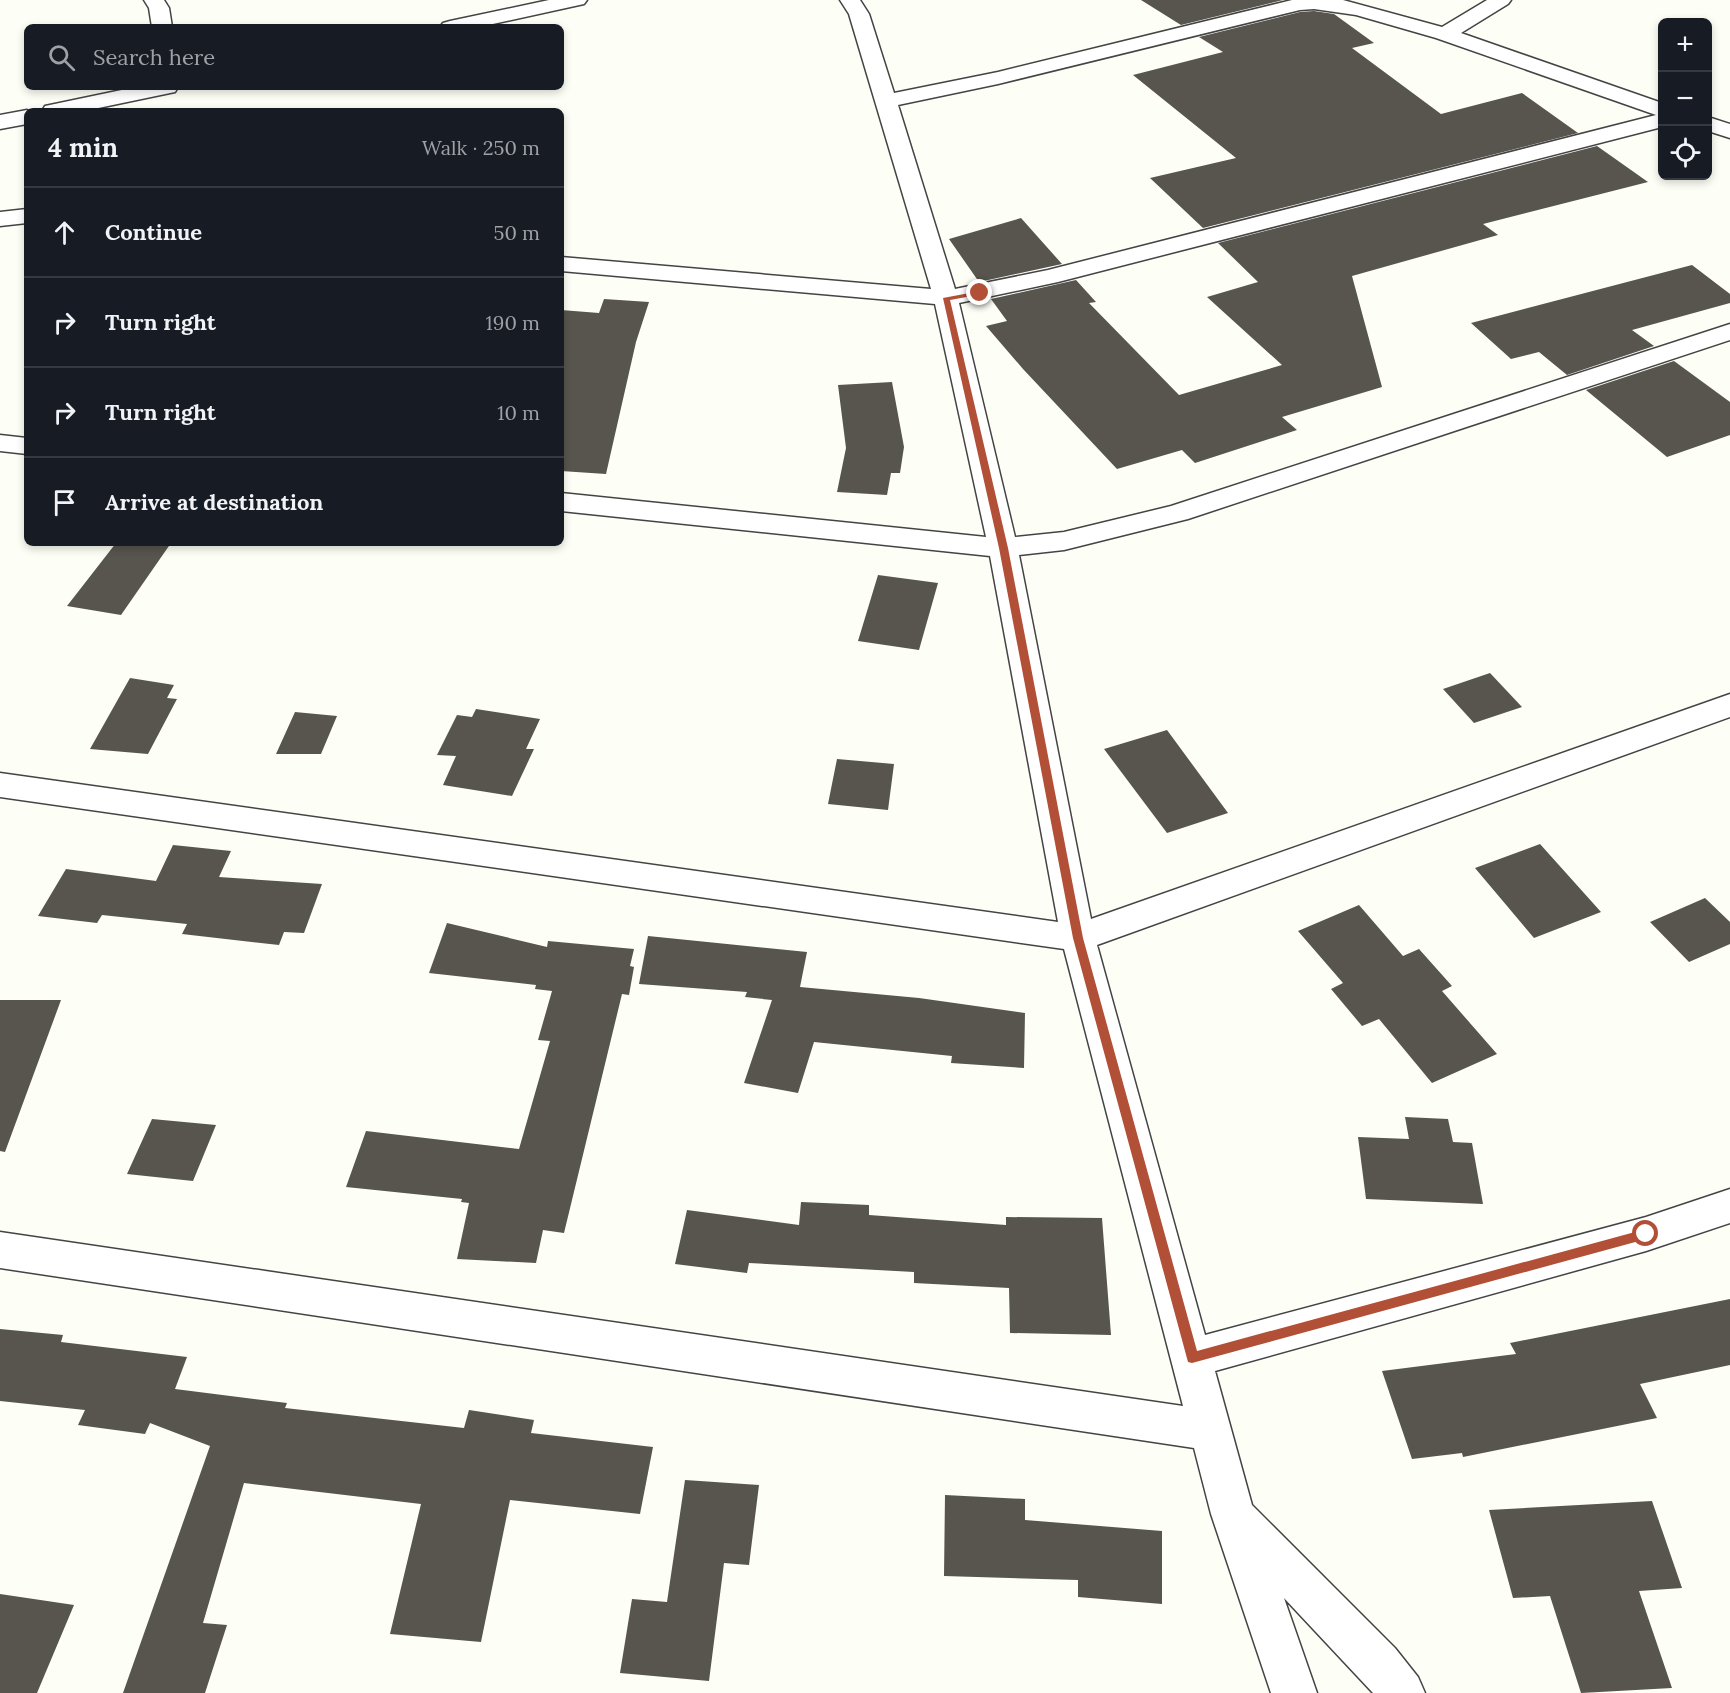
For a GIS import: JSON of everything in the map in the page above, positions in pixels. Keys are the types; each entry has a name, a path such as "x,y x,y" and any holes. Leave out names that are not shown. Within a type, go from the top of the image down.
{"street":[{"path":"154,0 159,8 162,24"},
{"path":"464,24 577,0"},
{"path":"850,0 859,14 884,102 946,298 1003,548 1078,938 1233,1514 1294,1693"},
{"path":"1444,34 1501,0"},
{"path":"884,102 998,78 1300,2 1316,2 1352,7 1444,34 1658,109"},
{"path":"68,108 153,90"},
{"path":"0,122 24,118"},
{"path":"564,264 946,298 1049,278 1658,121"},
{"path":"1712,126 1730,131"},
{"path":"0,219 24,216"},
{"path":"564,502 1003,548 1064,541 1178,513 1730,332"},
{"path":"0,443 24,446"},
{"path":"0,785 1078,938 1730,705"},
{"path":"1192,1358 1646,1234 1730,1206"},
{"path":"0,1250 1211,1430"},
{"path":"1233,1514 1378,1664 1402,1693"}],"building":[{"path":"1141,0 1283,0 1181,25"},
{"path":"1314,11 1334,14 1374,43 1352,48 1441,114 1522,93 1578,133 1203,228 1150,178 1236,158 1133,75 1223,52 1199,37 1300,12"},
{"path":"1597,146 1648,182 1483,224 1498,235 1352,276 1382,387 1282,417 1297,430 1195,463 1182,450 1117,469 986,326 1007,321 991,299 1076,280 1096,302 1089,303 1179,395 1282,365 1207,297 1258,282 1218,243"},
{"path":"1021,218 1062,264 979,282 949,239"},
{"path":"1692,265 1730,294 1730,303 1632,330 1654,346 1567,375 1539,352 1511,359 1471,323"},
{"path":"604,299 649,302 636,342 606,474 564,471 564,310 599,313"},
{"path":"1674,361 1730,402 1730,435 1667,457 1586,390"},
{"path":"892,382 904,447 900,473 891,473 887,495 837,492 846,448 838,385"},
{"path":"114,546 169,546 121,615 67,606"},
{"path":"878,575 938,583 919,650 858,641"},
{"path":"1490,673 1522,707 1474,723 1443,689"},
{"path":"130,678 174,685 167,698 177,699 148,754 90,749"},
{"path":"476,709 540,719 526,749 534,749 512,796 443,785 456,756 437,755 457,715 472,717"},
{"path":"295,712 337,716 321,754 276,754"},
{"path":"1167,730 1228,813 1167,833 1104,749"},
{"path":"837,759 894,764 888,810 828,804"},
{"path":"1540,844 1601,912 1534,938 1475,868"},
{"path":"173,845 231,851 219,877 322,884 304,933 284,932 279,945 182,934 187,924 102,915 97,923 38,916 66,869 156,881"},
{"path":"1705,898 1730,922 1730,944 1689,962 1650,922"},
{"path":"1359,905 1403,956 1419,949 1452,986 1442,991 1497,1054 1432,1083 1379,1019 1362,1026 1331,989 1343,983 1298,931"},
{"path":"447,923 547,947 548,941 634,949 630,966 634,967 629,995 622,994 564,1233 543,1230 536,1263 457,1259 469,1203 461,1202 462,1199 346,1187 366,1131 519,1149 550,1041 538,1040 552,991 535,989 536,985 429,973"},
{"path":"648,936 807,952 800,987 919,998 1025,1013 1024,1068 951,1063 952,1056 814,1042 798,1093 744,1083 772,1000 745,997 747,992 639,984"},
{"path":"0,1000 61,1000 5,1152 0,1151"},
{"path":"1405,1117 1448,1119 1453,1142 1472,1143 1483,1204 1366,1199 1358,1137 1409,1139"},
{"path":"152,1119 216,1125 193,1181 127,1174"},
{"path":"801,1202 869,1205 869,1215 1006,1225 1006,1217 1102,1218 1111,1335 1010,1333 1009,1288 914,1283 914,1272 749,1263 747,1273 675,1264 687,1210 799,1225"},
{"path":"1730,1299 1730,1365 1640,1384 1657,1418 1463,1457 1462,1453 1412,1459 1382,1371 1516,1354 1510,1343"},
{"path":"0,1329 63,1335 61,1342 187,1357 175,1389 287,1403 285,1408 464,1428 469,1410 534,1420 531,1433 653,1447 640,1514 510,1500 481,1642 390,1634 421,1504 244,1483 203,1623 227,1625 205,1693 123,1693 210,1446 150,1423 145,1434 78,1425 85,1410 0,1401"},
{"path":"685,1480 759,1485 749,1565 724,1563 709,1681 620,1673 632,1599 667,1602"},
{"path":"945,1495 1025,1499 1025,1520 1162,1531 1162,1604 1078,1597 1078,1580 944,1576"},
{"path":"1652,1501 1682,1588 1639,1591 1672,1688 1581,1693 1550,1596 1513,1598 1489,1510"},
{"path":"0,1594 74,1605 37,1693 0,1693"}],"route":[{"path":"980,293 946,298 1003,548 1078,938 1192,1358 1646,1234"}]}
